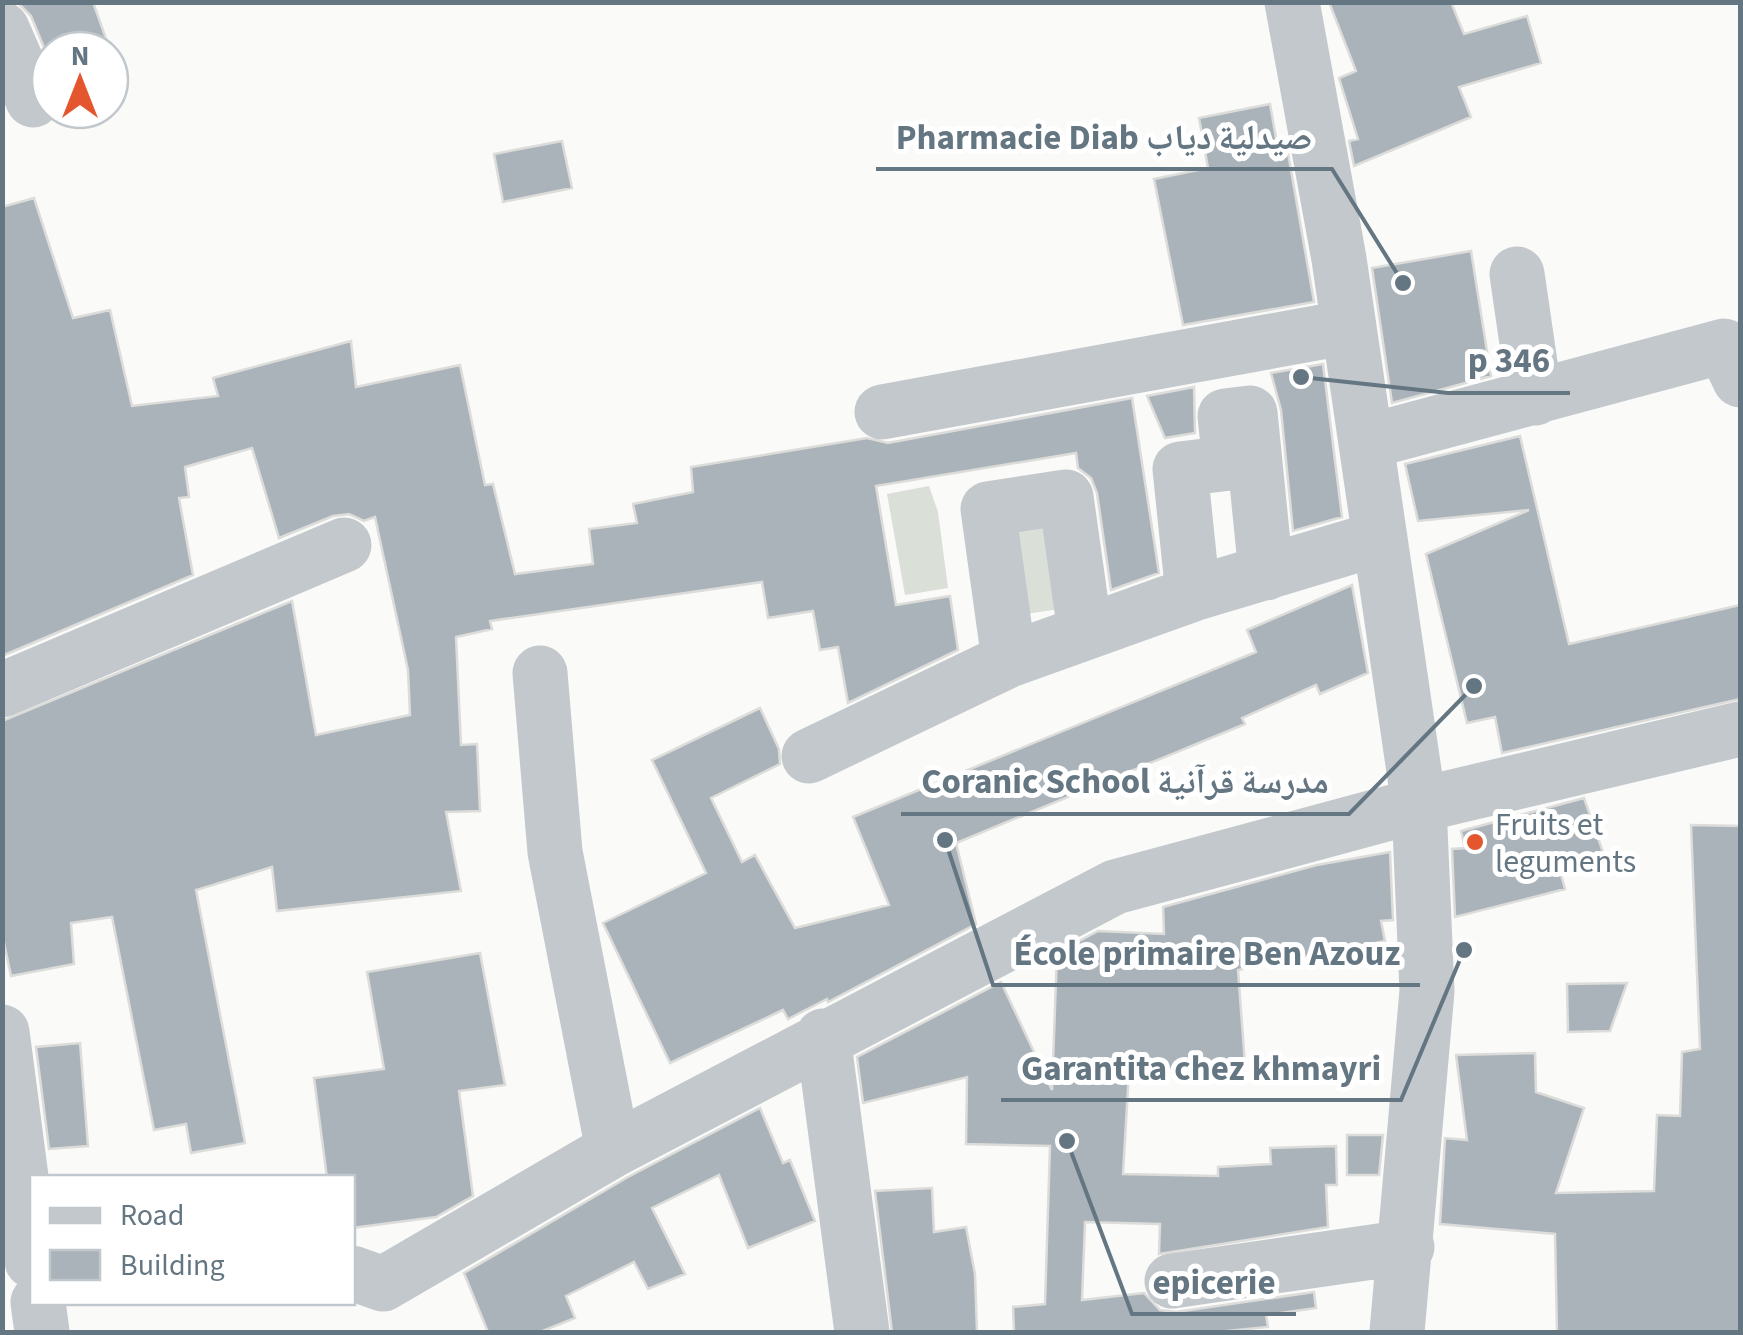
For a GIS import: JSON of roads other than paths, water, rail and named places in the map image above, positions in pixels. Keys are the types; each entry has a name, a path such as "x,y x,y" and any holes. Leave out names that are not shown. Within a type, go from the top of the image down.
{"street":[{"path":"1292,2 1349,328 1420,805 1427,991 1398,1332"},
{"path":"2,29 30,93"},
{"path":"1516,274 1535,398"},
{"path":"882,412 1349,328"},
{"path":"1366,442 1724,346 1740,380"},
{"path":"1193,594 1180,469 1230,464 1225,416 1250,413 1266,573"},
{"path":"1010,660 988,509 1066,498 1085,632"},
{"path":"809,756 1010,660 1193,594 1380,538"},
{"path":"2,690 344,545"},
{"path":"540,674 555,852 613,1150"},
{"path":"355,1274 383,1284 613,1150 1114,886 1420,805 1740,728"},
{"path":"2,1032 24,1171 30,1238"},
{"path":"823,1036 862,1332"},
{"path":"1172,1281 1407,1247"},
{"path":"38,1305 42,1332"}],"place":[{"name":"Pharmacie Diab صيدلية دياب","path":"1403,283"},
{"name":"p 346","path":"1301,377"},
{"name":"Coranic School مدرسة قرآنية","path":"1474,686"},
{"name":"École primaire Ben Azouz","path":"945,840"},
{"name":"Fruits et leguments","path":"1475,842"},
{"name":"Garantita chez khmayri","path":"1464,950"},
{"name":"epicerie","path":"1067,1141"}]}
